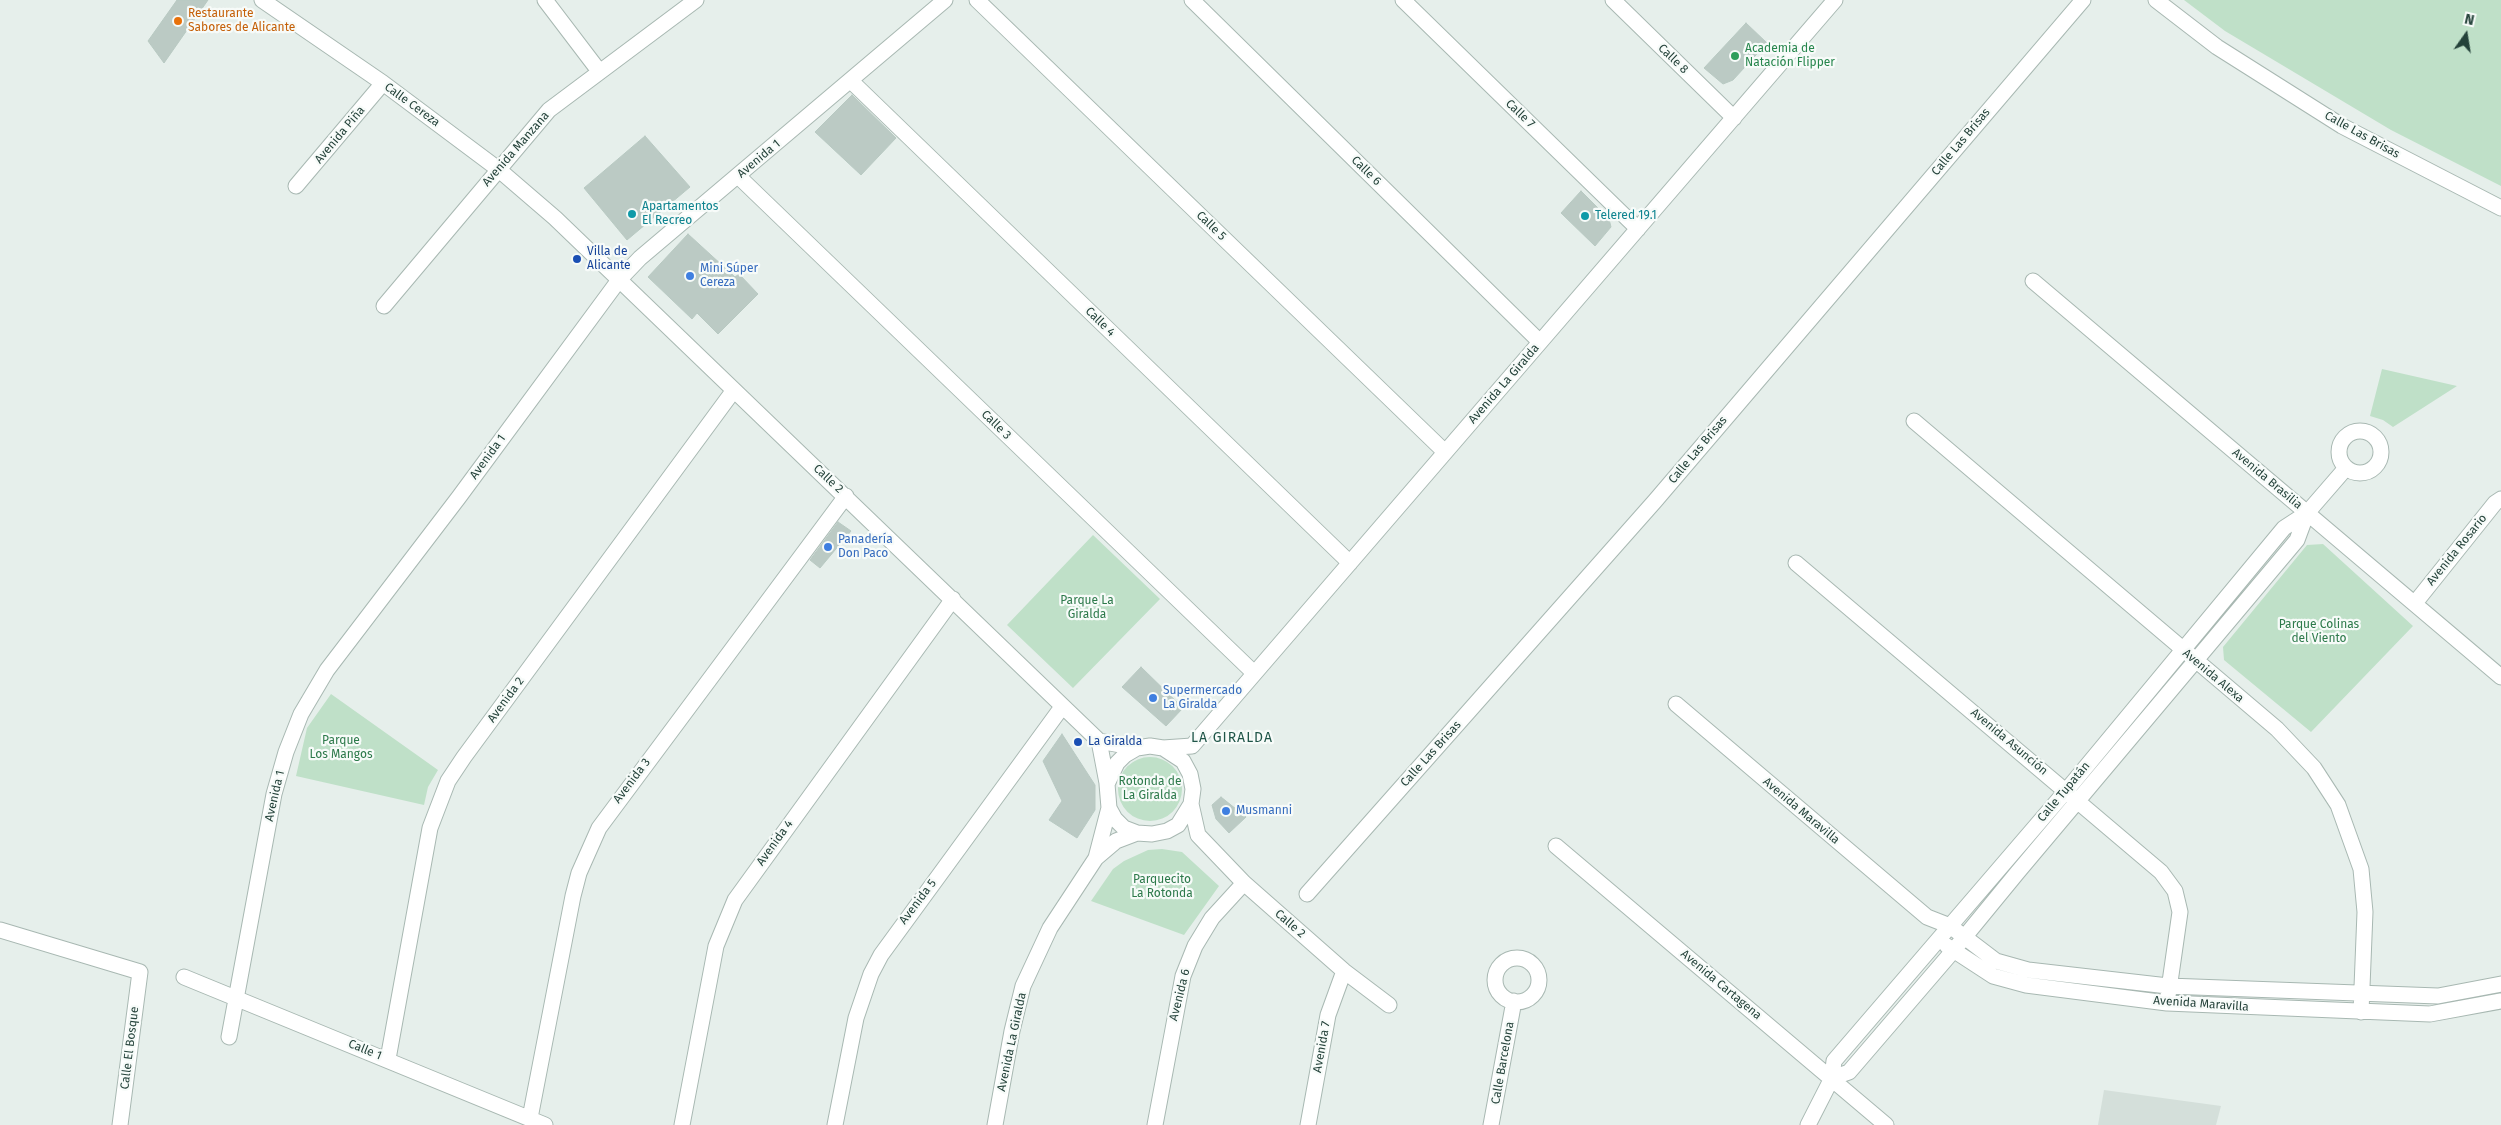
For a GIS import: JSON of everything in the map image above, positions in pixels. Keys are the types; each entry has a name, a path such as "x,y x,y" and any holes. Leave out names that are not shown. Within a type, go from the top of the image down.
{"street":[{"name":"Calle Cereza","path":"262,0 383,84 498,168 555,218"},
{"path":"545,0 598,71"},
{"name":"Avenida Manzana","path":"384,306 498,168 549,110 598,71 696,0"},
{"name":"Avenida 1","path":"229,1037 274,794 286,752 301,714 327,670 458,498 619,280 640,258 945,0"},
{"name":"Calle 5","path":"978,0 1445,452"},
{"name":"Calle 6","path":"1192,0 1540,342"},
{"name":"Calle 7","path":"1403,0 1638,228"},
{"name":"Calle 8","path":"1613,0 1734,118"},
{"name":"Calle Las Brisas","path":"1307,894 1655,502 2082,0"},
{"name":"Calle Las Brisas","path":"2156,0 2217,47 2342,126 2501,208"},
{"name":"Avenida La Giralda","path":"1192,746 1734,118 1831,2"},
{"name":"Calle 4","path":"851,81 1350,563"},
{"name":"Avenida Piña","path":"296,186 383,84"},
{"name":"Calle 3","path":"738,176 1254,673"},
{"name":"Calle 2","path":"555,218 1099,741"},
{"name":"Avenida Brasilia","path":"2033,281 2501,677"},
{"name":"Avenida 2","path":"388,1059 430,828 439,800 448,781 734,390"},
{"name":"Avenida Alexa","path":"1914,421 2278,730 2314,768 2338,805 2362,869 2366,912 2361,1012"},
{"name":"Calle Tupatán","path":"1808,1125 1832,1078 1834,1061 2066,791 2284,528 2307,513 2346,468"},
{"name":"Avenida 3","path":"530,1118 573,896 579,873 599,828 846,496"},
{"name":"Avenida Rosario","path":"2414,603 2494,503 2501,499"},
{"name":"Calle Tupatán","path":"1832,1078 1849,1072 1964,938 2297,540 2307,513"},
{"name":"Avenida Asunción","path":"1796,563 2161,872 2176,891 2180,912 2167,1003"},
{"name":"Avenida 4","path":"682,1125 716,946 735,900 953,599"},
{"name":"Avenida Maravilla","path":"1676,704 1926,917 1950,926 1996,961 2028,970 2168,986 2438,996 2501,984"},
{"name":"Avenida 5","path":"836,1125 856,1018 871,974 881,955 1062,707"},
{"path":"1099,741 1137,748 1192,746 1190,774 1193,789 1191,804 1198,835 1168,831 1152,834 1137,833 1124,828 1115,819 1109,808 1107,784 1099,741"},
{"path":"1107,784 1117,763 1125,755 1137,748"},
{"path":"1163,748 1183,761 1190,774"},
{"path":"1168,831 1178,825 1191,804"},
{"name":"Avenida La Giralda","path":"1096,858 1109,808"},
{"name":"Avenida La Giralda","path":"995,1125 1012,1030 1023,986 1050,928 1096,858 1116,841 1137,833"},
{"name":"Calle 2","path":"1198,835 1244,883 1344,971 1390,1005"},
{"name":"Avenida Cartagena","path":"1556,846 1886,1125"},
{"name":"Avenida 6","path":"1155,1125 1183,976 1194,946 1212,918 1244,883"},
{"name":"Avenida Maravilla","path":"1926,917 1938,940 1953,951 1992,976 2026,986 2167,1003 2361,1012 2430,1014 2501,1001"},
{"name":"Calle El Bosque","path":"0,930 140,972 120,1125"},
{"name":"Avenida 7","path":"1308,1125 1328,1015 1344,971"},
{"name":"Calle 1","path":"184,976 545,1125"},
{"name":"Calle Barcelona","path":"1491,1125 1514,1001"}],"shaded area":[{"path":"2104,1090 2221,1106 2216,1125 2098,1125"}],"green space":[{"path":"2184,0 2501,0 2501,186 2391,130 2225,31"},
{"path":"2382,369 2457,386 2393,427 2383,420 2370,416"},
{"name":"Parque La Giralda","path":"1093,535 1160,599 1073,688 1007,625"},
{"name":"Parque Colinas del Viento","path":"2323,544 2413,626 2311,732 2224,660 2223,647 2307,545"},
{"name":"Parque Los Mangos","path":"331,694 438,770 428,787 424,805 296,776 307,728"},
{"name":"Rotonda de La Giralda","path":"1144,757 1156,757 1173,766 1180,777 1182,789 1180,801 1173,812 1156,821 1144,821 1132,816 1123,807 1118,795 1118,783 1123,771 1132,762"},
{"name":"Parquecito La Rotonda","path":"1162,849 1182,852 1219,886 1184,935 1091,901 1113,869 1124,861 1148,850"}],"building":[{"name":"Restaurante Sabores de Alicante","path":"177,0 208,0 164,63 148,41"},
{"name":"Academia de Natación Flipper","path":"1746,23 1767,43 1733,80 1723,84 1704,68"},
{"path":"852,95 896,138 861,175 815,132"},
{"name":"Apartamentos El Recreo","path":"645,136 690,187 627,240 584,188"},
{"name":"Telered 19.1","path":"1581,191 1609,219 1611,227 1595,246 1561,213"},
{"name":"Mini Súper Cereza","path":"688,234 735,277 739,274 758,294 718,334 697,313 692,319 648,277"},
{"name":"Panadería Don Paco","path":"838,522 851,531 820,568 810,560"},
{"name":"Supermercado La Giralda","path":"1141,667 1183,708 1166,726 1122,687"},
{"path":"1062,734 1095,785 1095,810 1077,838 1049,820 1062,801 1043,761"},
{"name":"Musmanni","path":"1221,797 1246,817 1229,833 1216,819 1212,805"}],"place":[{"name":"Restaurante Sabores de Alicante","path":"178,21"},
{"name":"Academia de Natación Flipper","path":"1735,56"},
{"name":"Apartamentos El Recreo","path":"632,214"},
{"name":"Telered 19.1","path":"1585,216"},
{"name":"Villa de Alicante","path":"577,259"},
{"name":"Mini Súper Cereza","path":"690,276"},
{"name":"Panadería Don Paco","path":"828,547"},
{"name":"Supermercado La Giralda","path":"1153,698"},
{"name":"La Giralda","path":"1078,742"},
{"name":"Musmanni","path":"1226,811"}],"district":[{"name":"LA GIRALDA","path":"1232,738"}]}
